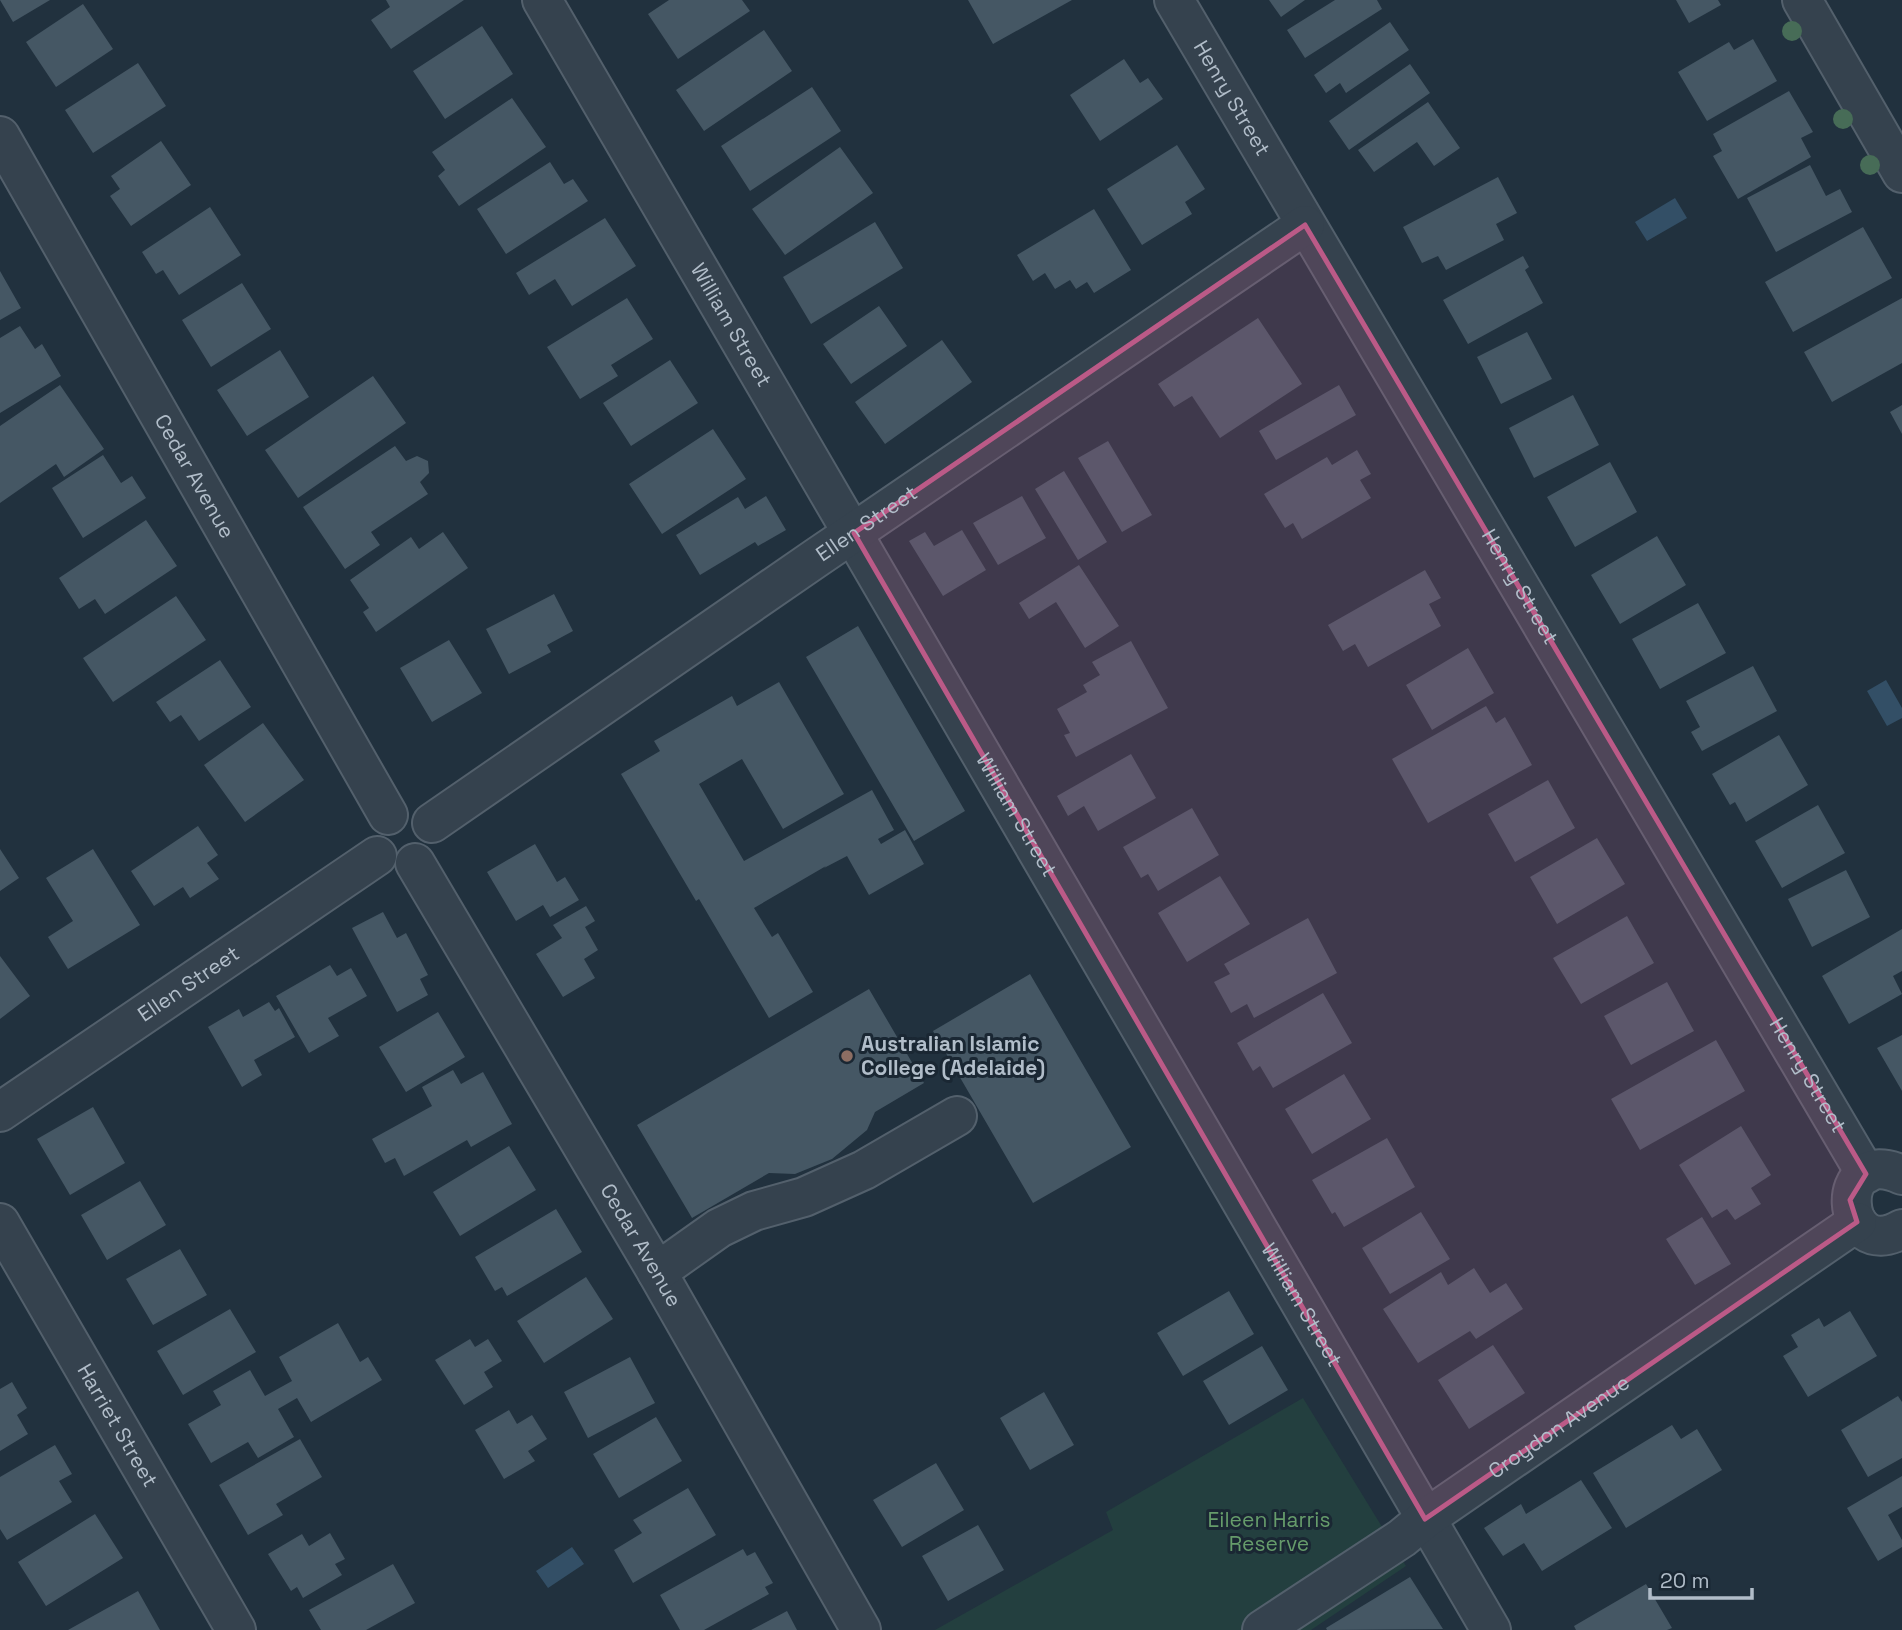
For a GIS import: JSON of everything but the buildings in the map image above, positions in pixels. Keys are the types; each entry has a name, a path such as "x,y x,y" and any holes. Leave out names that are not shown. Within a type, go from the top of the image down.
{"street":[{"name":"William Street","path":"542,0 1491,1630"},
{"name":"Henry Street","path":"1174,0 1305,225 1884,1175"},
{"path":"1802,0 1902,173"},
{"name":"Cedar Avenue","path":"0,136 388,816"},
{"name":"Ellen Street","path":"432,823 1305,225"},
{"path":"406,810 415,812 432,823 432,845 415,863 394,867 377,856 373,843 375,833 381,821 388,816 406,810"},
{"name":"Ellen Street","path":"0,1112 377,856"},
{"name":"Cedar Avenue","path":"415,863 657,1272 861,1630"},
{"path":"657,1272 719,1228 754,1211 804,1198 864,1170 957,1116"},
{"path":"1884,1175 1853,1189 1850,1200 1852,1212 1857,1222 1872,1233 1883,1235 1901,1232"},
{"name":"Croydon Avenue","path":"1262,1630 1402,1538 1425,1519 1857,1222"},
{"name":"Harriet Street","path":"0,1223 236,1630"}],"highlighted area":[{"path":"1305,225 1866,1174 1850,1200 1857,1222 1425,1519 854,533"}],"green space":[{"name":"Eileen Harris Reserve","path":"1303,1398 1406,1566 1311,1630 935,1630 1113,1530 1106,1512"}],"water":[{"path":"1675,198 1687,218 1647,241 1635,222"},
{"path":"1886,680 1902,708 1902,718 1887,726 1867,691"},
{"path":"572,1547 584,1564 548,1588 536,1571"}],"place":[{"name":"Australian Islamic College (Adelaide)","path":"847,1056"}]}
